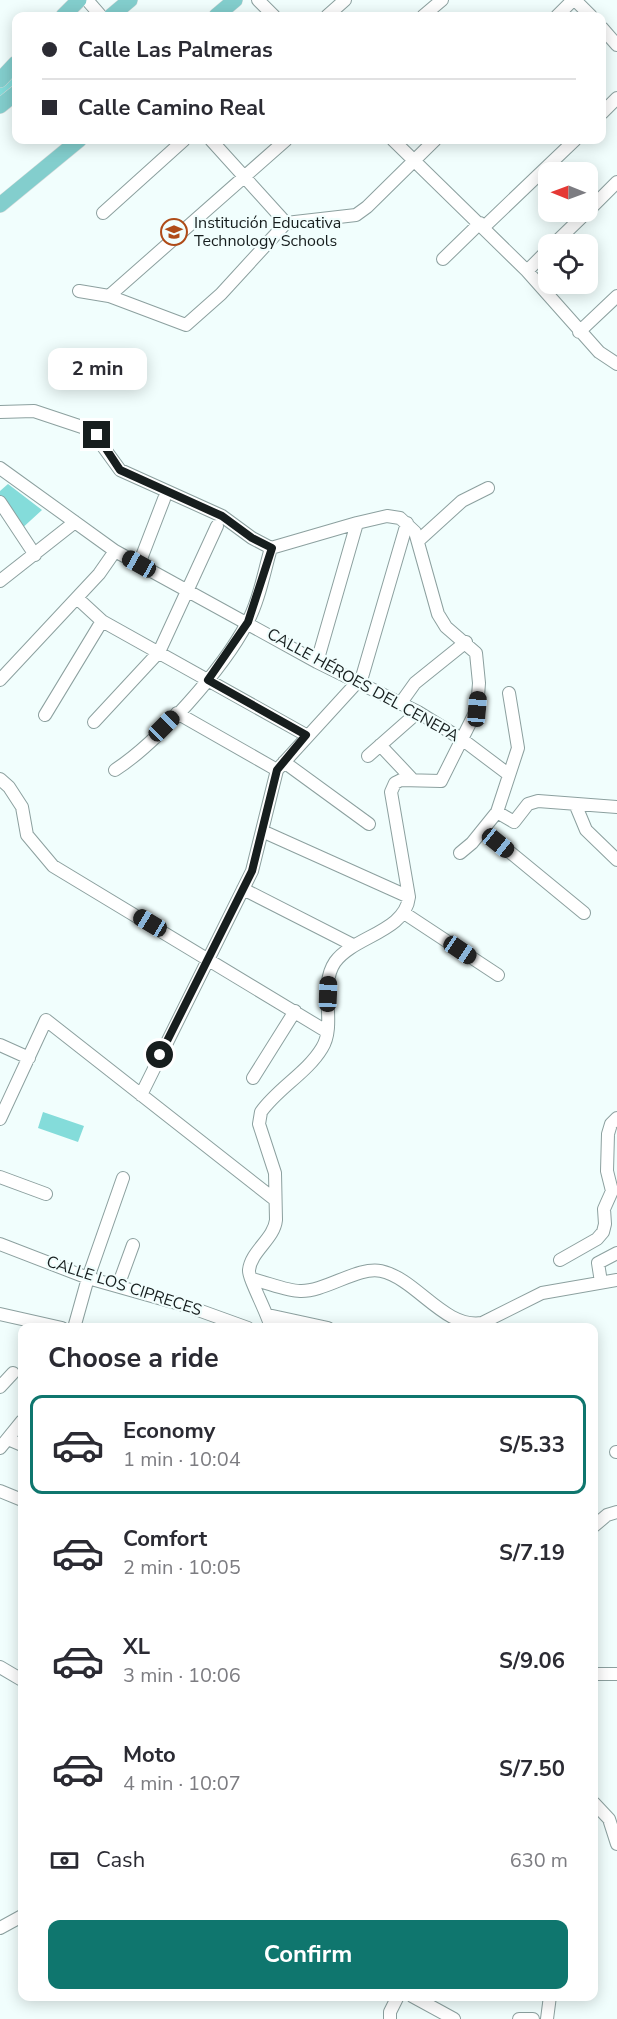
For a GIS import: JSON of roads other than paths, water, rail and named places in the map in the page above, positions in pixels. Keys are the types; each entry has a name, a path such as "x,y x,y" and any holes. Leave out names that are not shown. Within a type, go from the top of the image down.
{"main road":[{"path":"67,12 79,0"},
{"path":"116,12 130,0"},
{"path":"221,12 235,0"},
{"path":"0,80 12,67"},
{"path":"0,106 12,96"},
{"path":"0,205 74,144"}],"street":[{"path":"87,0 98,12"},
{"path":"258,0 270,12"},
{"path":"332,12 345,0"},
{"path":"428,12 442,0"},
{"path":"560,12 574,0 587,12"},
{"path":"606,33 617,45"},
{"path":"606,109 617,98"},
{"path":"103,213 180,144"},
{"path":"215,144 286,224"},
{"path":"109,296 281,144"},
{"path":"397,144 527,271 579,332 599,352 617,364"},
{"path":"80,291 109,296 186,325 220,294 286,224 356,215 431,144"},
{"path":"443,259 570,144"},
{"path":"598,201 617,182"},
{"path":"564,234 577,222"},
{"path":"527,271 538,260"},
{"path":"579,332 617,296"},
{"path":"0,412 34,411 91,430 120,470 222,516 252,538 272,548 357,523 387,516 400,518 407,523 418,541 438,614 446,627 476,653 479,683 477,709 441,781 413,780 395,783 391,796 409,897 404,913 391,924 353,945 335,962 329,976 323,1047 261,1112 259,1124 275,1173 275,1227 249,1267 251,1279 270,1323"},
{"name":"CALLE HÉROES DEL CENEPA","path":"0,468 115,551 248,622 317,662 418,712 463,740 508,774"},
{"path":"418,541 462,501 488,488"},
{"path":"139,564 164,500"},
{"path":"0,502 35,555"},
{"path":"0,581 75,522"},
{"path":"317,662 357,523"},
{"path":"141,1095 252,871 280,766 306,735 362,677 407,523"},
{"path":"94,722 159,652 217,526"},
{"path":"115,770 138,752 208,680 248,622 272,548"},
{"path":"0,680 99,574 115,551"},
{"path":"76,598 102,621 306,735"},
{"path":"45,715 102,621"},
{"path":"400,704 415,683 466,642"},
{"path":"460,853 497,812 518,744 509,693"},
{"path":"368,756 418,712"},
{"path":"177,713 280,766 369,824"},
{"path":"381,745 413,780"},
{"path":"0,779 9,787 22,807 27,835 53,866 208,957 326,1030"},
{"path":"497,812 514,822 528,804 534,801 576,806 617,807"},
{"path":"576,806 586,830 617,860"},
{"path":"483,830 584,913"},
{"path":"262,831 409,897"},
{"path":"243,889 353,945"},
{"path":"404,913 498,975"},
{"path":"253,1078 295,1011"},
{"path":"0,1119 46,1020 274,1198"},
{"path":"0,1046 29,1058"},
{"path":"560,1260 597,1239 603,1232 606,1224 604,1209 612,1191 607,1172 608,1134 611,1124 617,1118"},
{"path":"608,1134 617,1149"},
{"path":"0,1177 46,1194"},
{"path":"75,1323 88,1278 123,1178"},
{"name":"CALLE LOS CIPRECES","path":"0,1244 88,1278 187,1306 234,1323"},
{"path":"118,1286 133,1245"},
{"path":"601,1282 598,1263 617,1253"},
{"path":"251,1279 299,1292 379,1270 396,1276 458,1320 468,1323"},
{"path":"486,1323 542,1293 617,1280"},
{"path":"0,1314 40,1323"},
{"path":"268,1315 305,1323"},
{"path":"0,1387 13,1373"},
{"path":"4,1443 18,1426"},
{"path":"0,1491 18,1498"},
{"path":"598,1523 607,1515 617,1512"},
{"path":"0,1667 18,1678"},
{"path":"598,1674 617,1674"},
{"path":"598,1807 609,1819 617,1844"},
{"path":"0,1928 18,1918"},
{"path":"390,2019 390,2012 396,2001"},
{"path":"421,2001 454,2019"},
{"path":"547,2019 549,2001"},
{"path":"519,2019 533,2019"}],"place":[{"name":"Institución Educativa Technology Schools","path":"174,232"}]}
